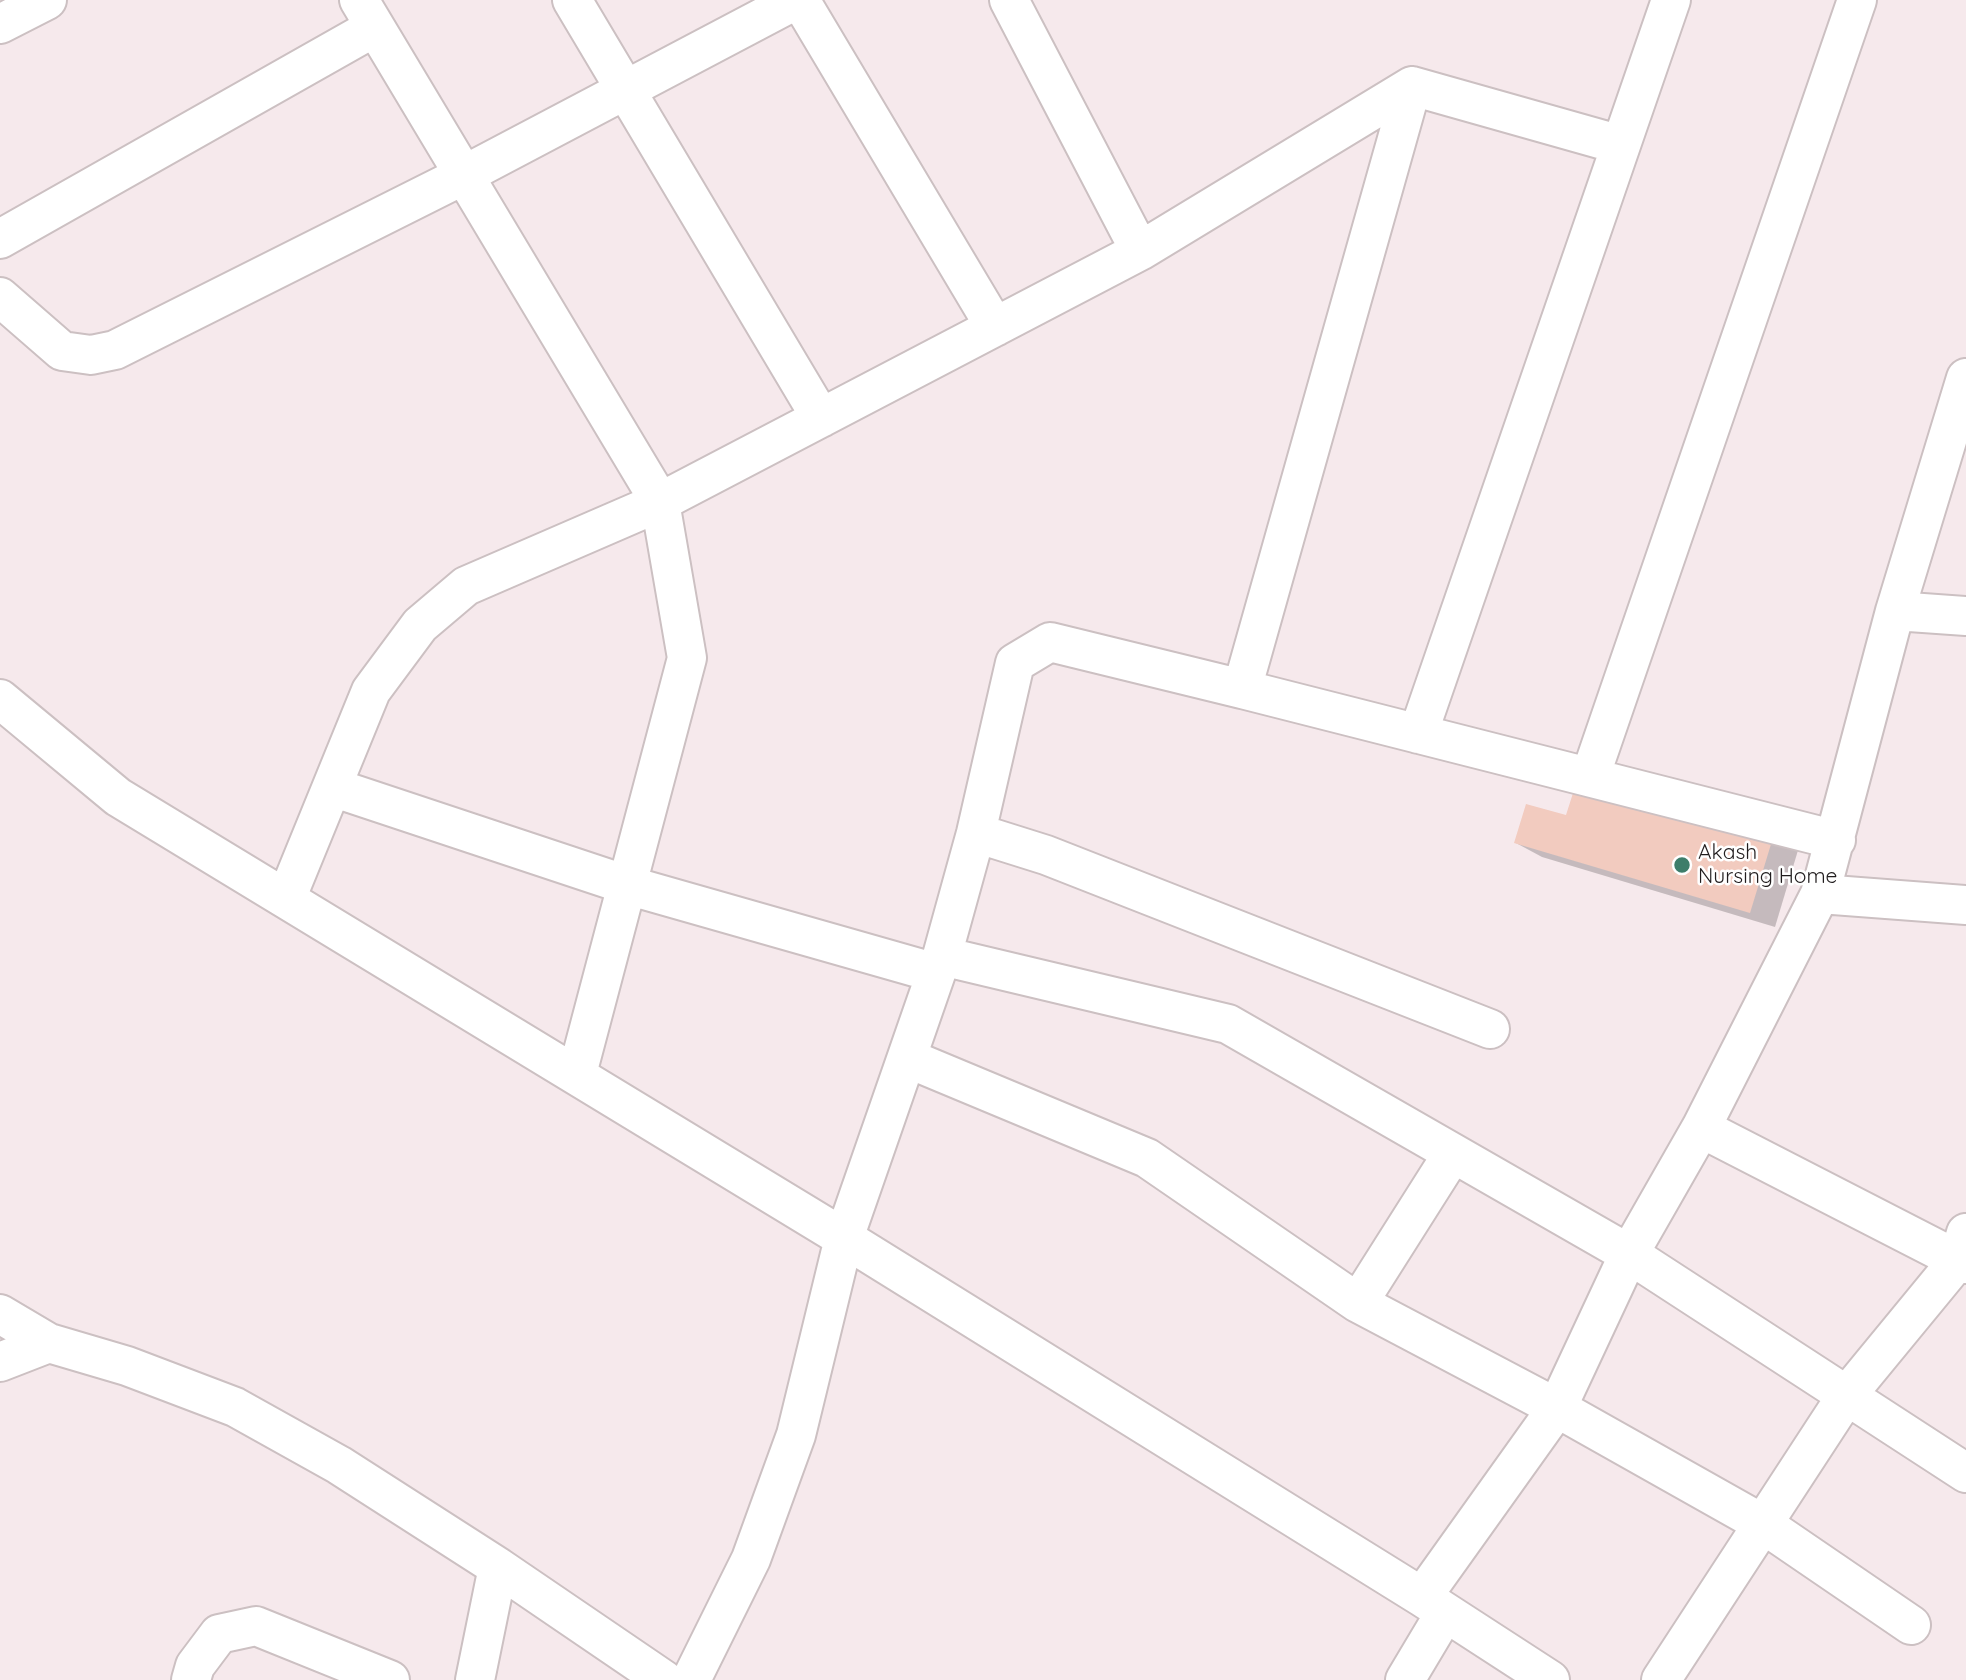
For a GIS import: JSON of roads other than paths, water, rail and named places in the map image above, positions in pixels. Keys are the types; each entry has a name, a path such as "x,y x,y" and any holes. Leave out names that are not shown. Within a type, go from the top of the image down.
{"street":[{"path":"0,24 47,0"},
{"path":"572,0 821,418"},
{"path":"0,297 62,351 92,355 116,350 464,175 798,0 995,327"},
{"path":"1009,0 1140,251"},
{"path":"1418,734 1671,0"},
{"path":"1590,777 1857,0"},
{"path":"0,239 367,13 660,502 687,658 577,1074"},
{"path":"1242,689 1412,86"},
{"path":"286,899 371,691 419,625 466,586 660,502 1140,251 1412,86 1620,145"},
{"path":"1405,1680 1433,1605 1557,1408 1629,1254 1700,1128 1820,894 1895,611 1966,378"},
{"path":"1895,611 1966,616"},
{"path":"691,1680 751,1559 796,1434 845,1238 939,965 976,833 1015,663 1050,642 1836,839"},
{"path":"0,699 118,797 845,1238 1550,1680"},
{"path":"332,787 627,884 939,965 1228,1024 1629,1254 1966,1473"},
{"path":"976,833 1046,855 1490,1029"},
{"path":"1820,894 1966,905"},
{"path":"907,1058 1147,1158 1358,1303 1557,1408 1763,1524 1911,1625"},
{"path":"1661,1680 1847,1395 1963,1252 1700,1128"},
{"path":"1358,1303 1452,1153"},
{"path":"0,1314 49,1343 127,1366 235,1407 339,1465 498,1567 664,1680"},
{"path":"0,1362 49,1343"},
{"path":"475,1680 498,1567"},
{"path":"191,1680 195,1666 219,1634 256,1626 390,1680"}],"place":[{"name":"Akash Nursing Home","path":"1682,865"}]}
